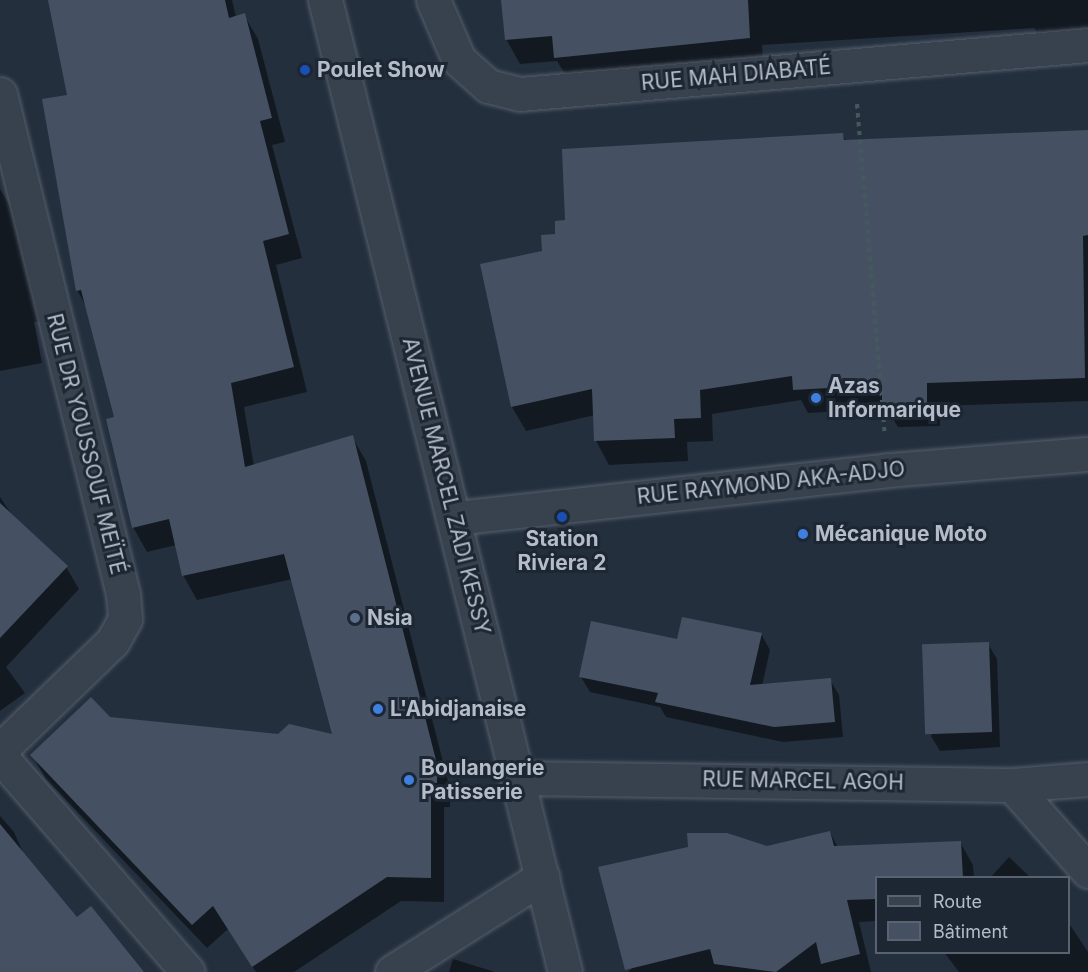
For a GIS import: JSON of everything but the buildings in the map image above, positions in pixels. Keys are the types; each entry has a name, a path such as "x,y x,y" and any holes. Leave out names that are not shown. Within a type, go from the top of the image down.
{"street":[{"name":"AVENUE MARCEL ZADI KESSY","path":"325,0 455,518 565,972"},
{"name":"RUE MAH DIABATÉ","path":"433,0 459,60 488,86 520,94 1088,45"},
{"name":"RUE DR YOUSSOUF MEÏTÉ","path":"0,94 123,594 124,619 112,642 0,750"},
{"name":"RUE RAYMOND AKA-ADJO","path":"455,518 888,470 1088,454"},
{"path":"0,756 188,972"},
{"name":"RUE MARCEL AGOH","path":"519,778 1012,784 1088,779"},
{"path":"1012,784 1088,871"},
{"path":"392,972 542,877"}],"path":[{"path":"853,64 888,470"}],"place":[{"name":"Poulet Show","path":"305,70"},
{"name":"Azas Informarique","path":"816,398"},
{"name":"Station Riviera 2","path":"562,517"},
{"name":"Mécanique Moto","path":"803,534"},
{"name":"Nsia","path":"355,618"},
{"name":"L'Abidjanaise","path":"378,709"},
{"name":"Boulangerie Patisserie","path":"409,780"}]}
